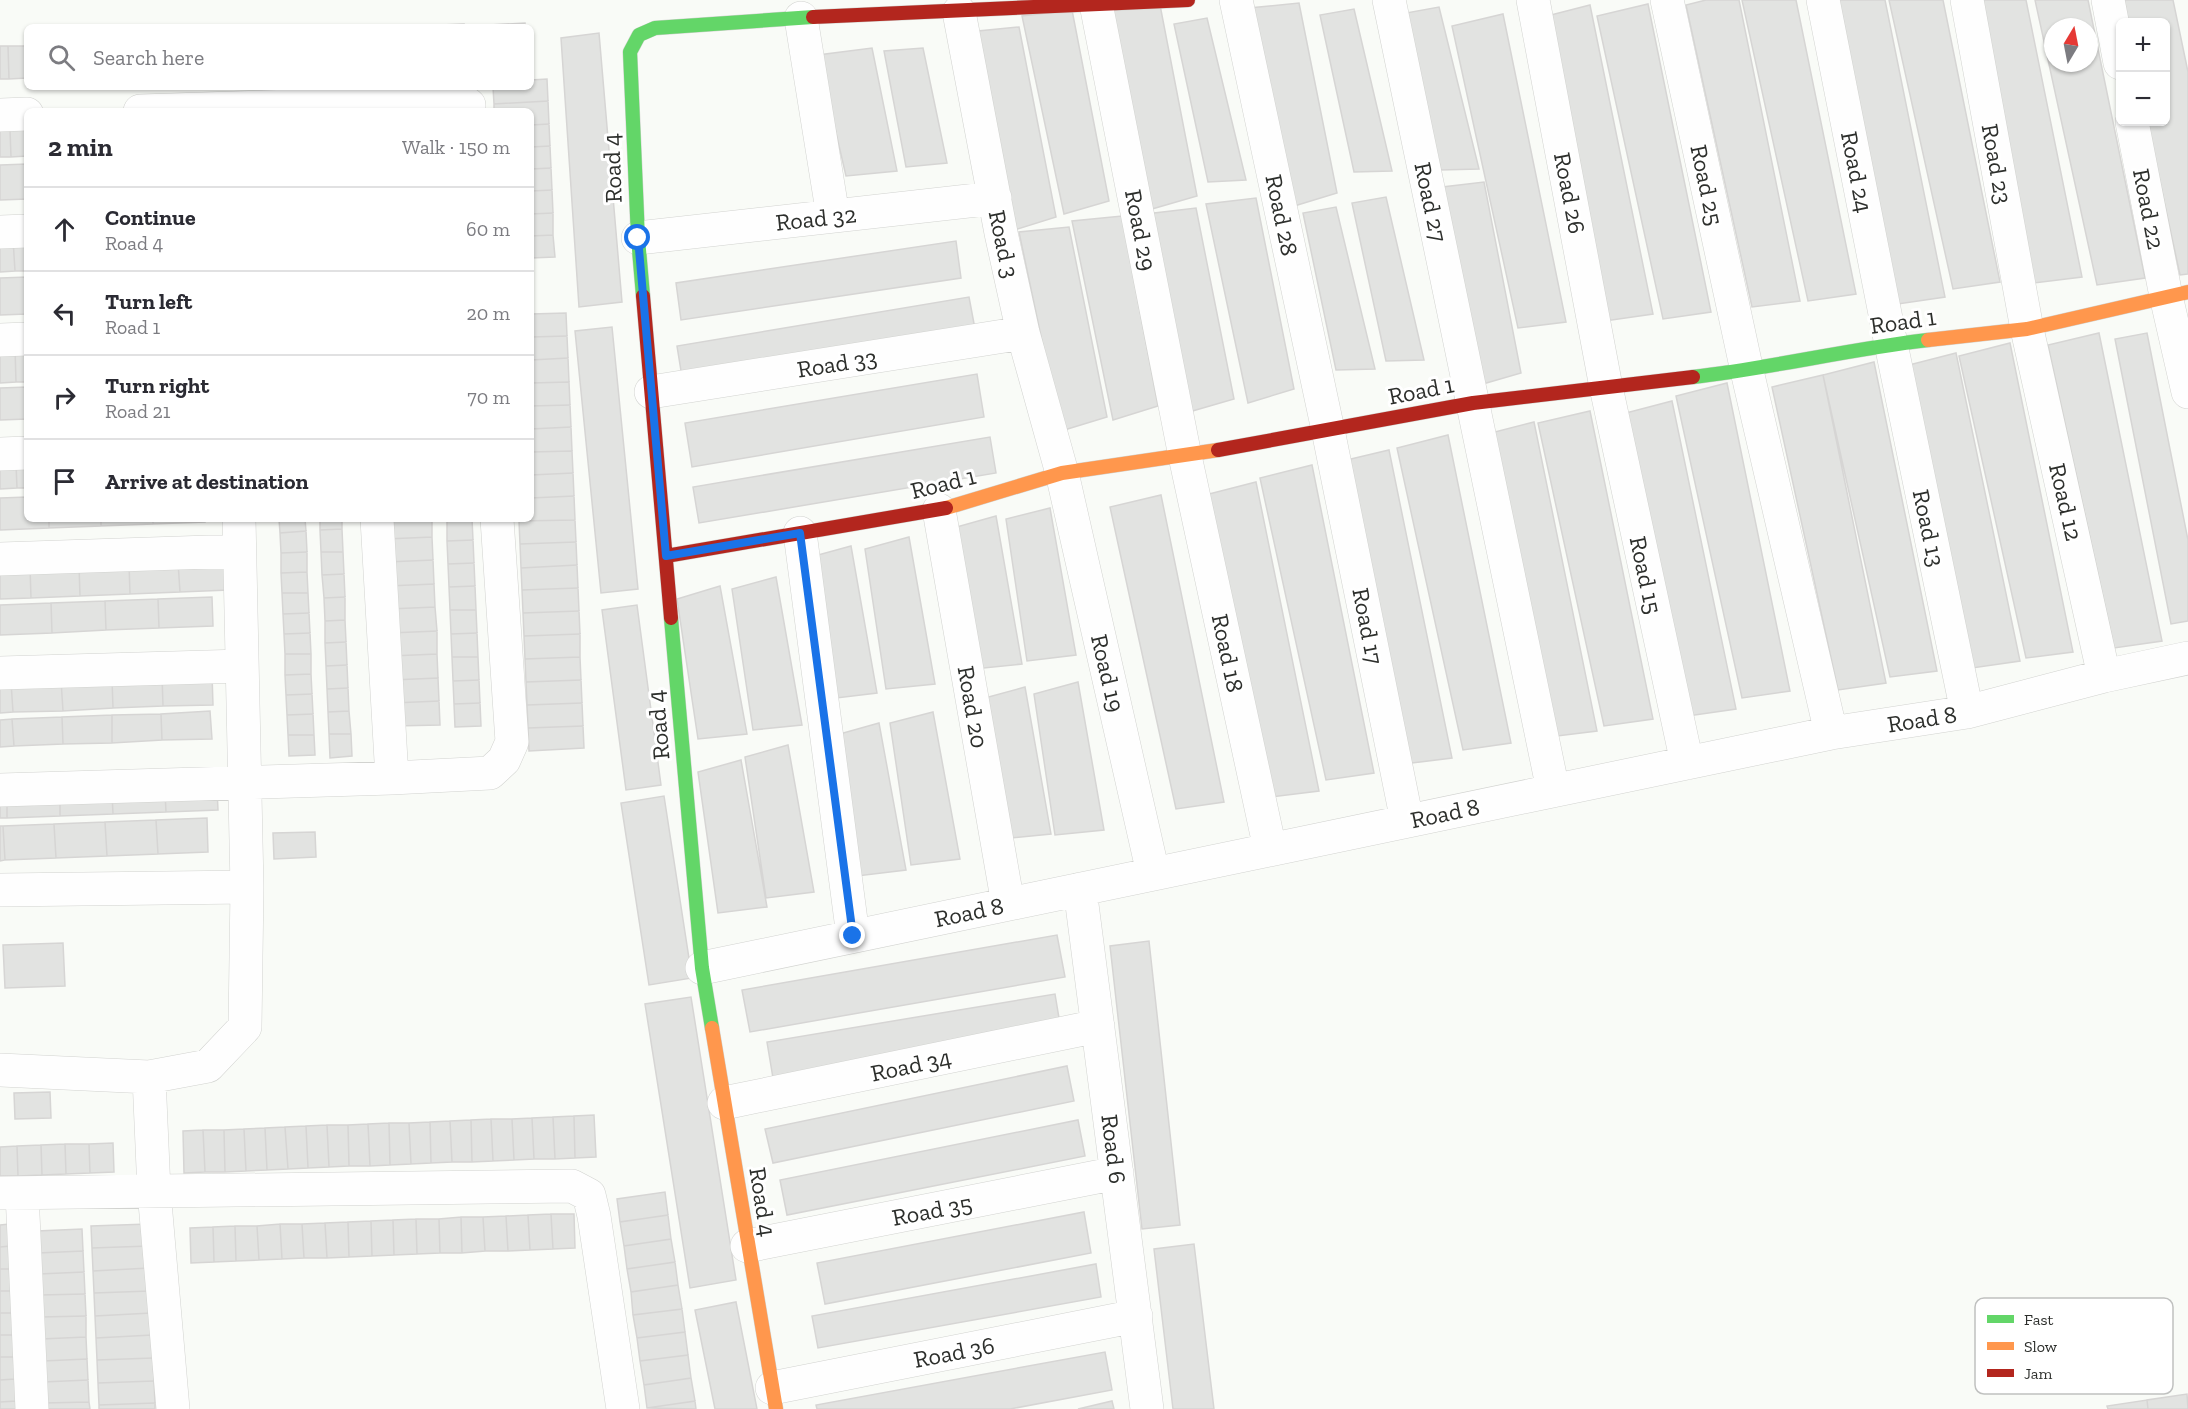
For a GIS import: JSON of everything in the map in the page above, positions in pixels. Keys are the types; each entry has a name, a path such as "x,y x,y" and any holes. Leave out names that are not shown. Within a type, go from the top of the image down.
{"street":[{"path":"833,216 801,18 1188,0"},
{"name":"Road 28","path":"1236,0 1328,430"},
{"name":"Road 27","path":"1389,0 1554,790"},
{"name":"Road 26","path":"1533,0 1606,387"},
{"name":"Road 25","path":"1667,0 1747,371 1831,733"},
{"name":"Road 24","path":"1823,0 1891,344"},
{"name":"Road 23","path":"1967,0 2027,328"},
{"path":"2108,0 2116,39"},
{"name":"Road 29","path":"1096,4 1185,456"},
{"name":"Road 3","path":"959,12 994,198 1023,333 1062,472"},
{"name":"Road 4","path":"774,1398 702,968 638,238 630,52 639,35 655,28 801,18"},
{"path":"313,108 354,107 456,95 469,105 469,108"},
{"path":"0,115 24,114"},
{"name":"Road 22","path":"2133,126 2177,294"},
{"name":"Road 32","path":"638,238 994,198"},
{"path":"0,232 24,231"},
{"path":"2177,294 2188,392"},
{"name":"Road 1","path":"666,556 939,510 1062,472 1185,456 1473,403 1747,371 1891,344 2027,328 2177,294"},
{"name":"Road 12","path":"2027,328 2104,676"},
{"name":"Road 33","path":"651,392 1023,333"},
{"path":"0,340 24,339"},
{"name":"Road 13","path":"1891,344 1966,712"},
{"name":"Road 15","path":"1606,387 1686,763"},
{"name":"Road 17","path":"1328,430 1407,821"},
{"path":"0,454 24,453"},
{"name":"Road 18","path":"1185,456 1270,849"},
{"name":"Road 19","path":"1062,472 1153,873"},
{"name":"Road 20","path":"939,510 1008,904"},
{"path":"377,522 392,778"},
{"path":"0,789 490,773 504,760 512,742 497,522"},
{"path":"800,533 853,936"},
{"path":"0,559 239,535 247,888 245,1027 208,1066 148,1077 0,1070"},
{"name":"Road 8","path":"702,968 1831,733 1966,712 2104,676 2188,658"},
{"path":"0,673 242,666"},
{"path":"0,890 247,888"},
{"name":"Road 6","path":"1080,889 1147,1409"},
{"name":"Road 34","path":"724,1103 1098,1026"},
{"path":"148,1077 154,1191 173,1409"},
{"name":"Road 35","path":"747,1246 1117,1173"},
{"path":"32,1409 11,1193 572,1185 589,1195 594,1216 623,1409"},
{"name":"Road 36","path":"774,1398 1136,1317"}],"building":[{"path":"1706,0 1739,0 1800,301 1752,307 1686,5"},
{"path":"1742,0 1796,0 1856,294 1808,301"},
{"path":"1836,0 1885,0 1945,297 1898,304"},
{"path":"1889,0 1943,0 2000,282 1953,289"},
{"path":"1972,0 2026,0 2082,277 2034,283"},
{"path":"2035,0 2088,0 2092,18 2044,18 2044,41"},
{"path":"2120,0 2173,0 2188,72 2188,274 2180,275 2148,126 2170,126 2170,18 2124,18"},
{"path":"1299,3 1337,193 1291,207 1249,8"},
{"path":"1648,4 1711,312 1663,319 1597,16"},
{"path":"1160,5 1197,196 1152,209 1109,11"},
{"path":"1590,5 1653,314 1605,321 1539,18"},
{"path":"1439,7 1479,169 1440,170 1406,13"},
{"path":"1354,9 1392,171 1354,172 1320,15"},
{"path":"1072,10 1109,201 1064,214 1022,16"},
{"path":"1503,14 1566,322 1518,328 1452,26"},
{"path":"1207,18 1246,180 1208,182 1174,24"},
{"path":"1019,27 1056,217 1011,231 968,32"},
{"path":"599,33 622,302 579,307 561,38"},
{"path":"0,46 8,46 9,79 0,79"},
{"path":"8,46 24,46 24,78 9,79"},
{"path":"872,48 897,171 846,176 818,55"},
{"path":"923,48 947,163 906,167 884,51"},
{"path":"2098,49 2145,278 2097,285 2051,72 2098,72"},
{"path":"547,79 548,101 494,104 493,90 534,90 534,80"},
{"path":"548,101 549,124 534,125 534,108 494,108 494,104"},
{"path":"549,124 550,146 534,147 534,125"},
{"path":"10,130 11,157 0,157 0,131"},
{"path":"10,130 24,130 24,156 11,157"},
{"path":"550,146 551,168 534,169 534,147"},
{"path":"24,164 24,199 0,200 0,165"},
{"path":"551,168 552,190 534,191 534,169"},
{"path":"1484,182 1521,373 1476,386 1434,188"},
{"path":"552,190 553,213 534,214 534,191"},
{"path":"1386,197 1424,360 1386,361 1352,203"},
{"path":"1256,198 1294,389 1248,403 1206,204"},
{"path":"1336,207 1375,369 1336,370 1303,213"},
{"path":"1196,208 1234,399 1189,412 1146,214"},
{"path":"553,213 553,235 534,236 534,214"},
{"path":"1122,216 1158,406 1113,420 1072,221"},
{"path":"1069,227 1107,417 1061,431 1019,232"},
{"path":"553,235 555,257 534,258 534,236"},
{"path":"13,239 24,239 24,271 15,271"},
{"path":"13,239 15,271 0,272 0,240"},
{"path":"956,241 961,278 681,320 676,283"},
{"path":"24,277 24,314 0,315 0,278"},
{"path":"969,297 975,329 682,377 677,346"},
{"path":"566,313 567,336 534,337 534,314"},
{"path":"612,327 638,589 601,593 575,331"},
{"path":"2099,333 2162,641 2114,648 2048,345"},
{"path":"2147,333 2188,540 2188,621 2171,624 2115,339"},
{"path":"567,336 568,358 534,360 534,337"},
{"path":"2010,343 2073,652 2026,658 1959,356"},
{"path":"24,347 24,382 16,382 15,348"},
{"path":"0,348 15,348 16,382 0,383"},
{"path":"1956,353 2020,661 1972,668 1905,366"},
{"path":"568,358 569,382 534,383 534,360"},
{"path":"1874,362 1937,671 1890,677 1823,375"},
{"path":"977,374 984,417 692,467 685,423"},
{"path":"1823,375 1886,683 1838,690 1772,387"},
{"path":"569,382 570,405 534,406 534,383"},
{"path":"1727,383 1790,691 1742,698 1676,396"},
{"path":"24,387 24,419 0,420 0,388"},
{"path":"1672,401 1736,709 1688,716 1622,414"},
{"path":"570,405 571,427 534,429 534,406"},
{"path":"1590,411 1653,719 1604,726 1538,423"},
{"path":"1534,422 1597,731 1549,737 1483,435"},
{"path":"571,427 572,451 534,452 534,429"},
{"path":"1448,435 1511,743 1463,750 1397,448"},
{"path":"990,437 996,473 699,523 693,487"},
{"path":"1389,450 1452,758 1404,764 1338,462"},
{"path":"572,451 573,473 534,475 534,452"},
{"path":"24,463 24,488 17,488 16,464"},
{"path":"0,464 16,464 17,488 0,489"},
{"path":"1312,465 1374,773 1326,780 1260,478"},
{"path":"573,473 574,496 534,498 534,475"},
{"path":"1256,482 1319,791 1271,797 1205,495"},
{"path":"1161,495 1224,802 1176,809 1110,507"},
{"path":"574,496 575,520 534,521 534,498"},
{"path":"24,497 24,522 49,522 49,528 0,530 0,498"},
{"path":"1050,508 1076,655 1027,661 1006,519"},
{"path":"996,516 1022,664 974,669 953,528"},
{"path":"575,520 576,542 520,544 519,522"},
{"path":"49,522 101,522 101,526 49,528"},
{"path":"101,522 153,522 153,524 101,526"},
{"path":"153,522 205,522 153,524"},
{"path":"279,522 305,522 306,531 280,533"},
{"path":"320,522 342,522 342,529 320,530"},
{"path":"385,522 432,522 432,537 386,539"},
{"path":"447,522 472,522 473,540 447,541"},
{"path":"342,529 343,552 321,552 320,530"},
{"path":"306,531 307,552 281,553 280,533"},
{"path":"432,537 433,560 387,562 386,539"},
{"path":"909,537 935,684 886,689 865,549"},
{"path":"473,540 474,563 448,564 447,541"},
{"path":"576,542 577,565 521,568 520,544"},
{"path":"851,546 877,693 828,699 807,558"},
{"path":"307,552 307,572 281,573 281,553"},
{"path":"321,552 343,552 344,574 322,575"},
{"path":"228,560 229,590 180,592 178,562"},
{"path":"433,560 434,584 388,586 387,562"},
{"path":"178,562 180,592 130,594 129,564"},
{"path":"474,563 475,586 449,587 448,564"},
{"path":"129,564 130,594 80,596 79,565"},
{"path":"79,565 80,596 31,598 30,567"},
{"path":"577,565 578,588 522,590 521,568"},
{"path":"30,567 31,598 0,599 0,569"},
{"path":"307,572 308,593 282,593 281,573"},
{"path":"344,574 345,597 324,598 322,575"},
{"path":"776,577 802,725 753,730 732,589"},
{"path":"434,584 435,607 389,609 388,586"},
{"path":"475,586 476,610 450,610 449,587"},
{"path":"720,586 747,734 698,739 677,599"},
{"path":"578,588 579,611 523,613 522,590"},
{"path":"282,593 308,593 309,613 283,614"},
{"path":"212,597 213,626 159,628 158,599"},
{"path":"345,597 345,620 325,621 324,598"},
{"path":"158,599 159,628 106,630 105,601"},
{"path":"105,601 106,630 52,633 51,603"},
{"path":"51,603 52,633 0,635 0,605"},
{"path":"637,605 661,785 626,790 602,610"},
{"path":"435,607 437,631 390,633 389,609"},
{"path":"450,610 476,610 477,633 451,634"},
{"path":"579,611 580,634 524,636 523,613"},
{"path":"309,613 310,633 284,634 283,614"},
{"path":"345,620 346,642 325,643 325,621"},
{"path":"437,631 437,654 391,656 390,633"},
{"path":"310,633 311,654 285,654 284,634"},
{"path":"477,633 478,657 452,657 451,634"},
{"path":"580,634 580,657 525,659 524,636"},
{"path":"346,642 347,665 326,666 325,643"},
{"path":"285,654 311,654 311,674 285,675"},
{"path":"437,654 438,678 392,680 391,656"},
{"path":"452,657 478,657 479,680 453,681"},
{"path":"580,657 581,680 526,682 525,659"},
{"path":"347,665 348,688 327,689 326,666"},
{"path":"212,674 213,705 163,706 162,676"},
{"path":"311,674 312,694 286,695 285,675"},
{"path":"162,676 163,706 113,708 112,679"},
{"path":"438,678 439,701 393,703 392,680"},
{"path":"112,679 113,708 63,711 61,680"},
{"path":"61,680 63,711 13,712 11,682"},
{"path":"479,680 480,703 454,704 453,681"},
{"path":"581,680 582,703 527,705 526,682"},
{"path":"11,682 13,712 0,713 0,683"},
{"path":"1078,682 1104,830 1055,835 1034,694"},
{"path":"1025,687 1051,834 1002,839 981,699"},
{"path":"348,688 349,711 328,712 327,689"},
{"path":"312,694 313,714 287,715 286,695"},
{"path":"439,701 440,725 394,726 393,703"},
{"path":"480,703 481,726 455,727 454,704"},
{"path":"582,703 583,726 528,728 527,705"},
{"path":"210,711 212,739 162,740 161,714"},
{"path":"349,711 351,734 329,734 328,712"},
{"path":"933,712 960,859 911,865 890,723"},
{"path":"161,714 162,740 112,743 112,715"},
{"path":"313,714 314,735 288,735 287,715"},
{"path":"112,715 112,743 63,744 62,717"},
{"path":"62,717 63,744 14,746 12,719"},
{"path":"12,719 14,746 0,747 0,720"},
{"path":"879,723 906,870 857,876 836,735"},
{"path":"583,726 584,748 529,751 528,728"},
{"path":"329,734 351,734 352,756 330,758"},
{"path":"288,735 314,735 315,755 289,756"},
{"path":"788,745 814,892 766,898 745,757"},
{"path":"741,760 767,907 718,913 698,772"},
{"path":"217,789 218,810 166,812 165,792"},
{"path":"165,792 166,812 113,814 112,793"},
{"path":"112,793 113,814 60,816 60,796"},
{"path":"60,796 60,816 7,818 7,797"},
{"path":"664,796 692,978 649,985 621,803"},
{"path":"7,797 7,818 0,818 0,798"},
{"path":"207,818 208,852 158,854 156,820"},
{"path":"156,820 158,854 107,856 105,822"},
{"path":"105,822 107,856 56,858 54,824"},
{"path":"54,824 56,858 5,860 3,826"},
{"path":"0,826 3,826 5,860 0,861"},
{"path":"315,832 316,857 274,859 273,833"},
{"path":"1057,935 1065,977 750,1032 742,990"},
{"path":"1149,941 1180,1225 1142,1229 1110,946"},
{"path":"63,943 65,986 5,988 3,945"},
{"path":"1055,994 1061,1030 773,1078 767,1042"},
{"path":"691,997 736,1280 690,1288 645,1004"},
{"path":"1067,1066 1074,1101 773,1163 765,1129"},
{"path":"50,1092 51,1118 15,1119 14,1093"},
{"path":"594,1115 596,1157 575,1158 574,1116"},
{"path":"574,1116 575,1158 555,1159 553,1117"},
{"path":"553,1117 555,1159 534,1159 532,1118"},
{"path":"532,1118 534,1159 514,1160 512,1119"},
{"path":"491,1119 493,1161 472,1162 471,1120"},
{"path":"491,1119 512,1119 514,1160 493,1161"},
{"path":"471,1120 472,1162 452,1162 450,1121"},
{"path":"1078,1120 1085,1156 787,1215 780,1180"},
{"path":"450,1121 452,1162 431,1163 430,1122"},
{"path":"430,1122 431,1163 411,1164 409,1123"},
{"path":"389,1123 390,1165 370,1166 368,1124"},
{"path":"389,1123 409,1123 411,1164 390,1165"},
{"path":"368,1124 370,1166 349,1166 348,1125"},
{"path":"327,1125 329,1167 308,1168 306,1126"},
{"path":"327,1125 348,1125 349,1166 329,1167"},
{"path":"306,1126 308,1168 288,1169 285,1127"},
{"path":"285,1127 288,1169 267,1170 265,1128"},
{"path":"265,1128 267,1170 246,1171 244,1129"},
{"path":"244,1129 246,1171 225,1172 224,1130"},
{"path":"203,1130 205,1172 184,1173 183,1131"},
{"path":"203,1130 224,1130 225,1172 205,1172"},
{"path":"113,1143 114,1172 90,1173 89,1144"},
{"path":"65,1144 66,1174 42,1175 41,1145"},
{"path":"65,1144 89,1144 90,1173 66,1174"},
{"path":"41,1145 42,1175 18,1176 17,1146"},
{"path":"17,1146 18,1176 0,1176 0,1147"},
{"path":"665,1192 668,1215 620,1222 617,1199"},
{"path":"1084,1212 1091,1253 825,1304 817,1263"},
{"path":"551,1214 553,1249 530,1250 528,1215"},
{"path":"551,1214 574,1214 575,1248 553,1249"},
{"path":"528,1215 530,1250 508,1251 506,1216"},
{"path":"668,1215 671,1239 624,1246 620,1222"},
{"path":"506,1216 508,1251 485,1251 483,1217"},
{"path":"461,1217 462,1253 440,1253 439,1219"},
{"path":"461,1217 483,1217 485,1251 462,1253"},
{"path":"416,1219 417,1254 394,1255 393,1220"},
{"path":"416,1219 439,1219 440,1253 417,1254"},
{"path":"393,1220 394,1255 372,1256 371,1221"},
{"path":"371,1221 372,1256 349,1257 348,1222"},
{"path":"348,1222 349,1257 327,1258 325,1223"},
{"path":"325,1223 327,1258 304,1258 302,1224"},
{"path":"9,1224 10,1246 0,1247 0,1225"},
{"path":"148,1224 149,1246 92,1248 91,1226"},
{"path":"280,1224 282,1259 259,1260 257,1226"},
{"path":"280,1224 302,1224 304,1258 282,1259"},
{"path":"235,1226 236,1261 214,1262 213,1227"},
{"path":"235,1226 257,1226 259,1260 236,1261"},
{"path":"213,1227 214,1262 191,1263 190,1228"},
{"path":"82,1229 83,1251 38,1253 37,1231"},
{"path":"671,1239 675,1262 627,1269 624,1246"},
{"path":"1194,1244 1214,1409 1173,1409 1154,1249"},
{"path":"10,1246 11,1269 0,1269 0,1247"},
{"path":"149,1246 149,1268 93,1271 92,1248"},
{"path":"83,1251 84,1272 39,1274 38,1253"},
{"path":"675,1262 678,1285 631,1292 627,1269"},
{"path":"1096,1264 1101,1297 818,1348 812,1316"},
{"path":"149,1268 150,1291 94,1293 93,1271"},
{"path":"0,1269 11,1269 11,1291 0,1291"},
{"path":"84,1272 85,1294 40,1295 39,1274"},
{"path":"678,1285 682,1309 633,1315 631,1292"},
{"path":"0,1291 11,1291 13,1313 0,1313"},
{"path":"150,1291 151,1313 95,1316 94,1293"},
{"path":"85,1294 86,1316 41,1317 40,1295"},
{"path":"736,1302 757,1409 715,1409 695,1310"},
{"path":"682,1309 685,1332 637,1338 633,1315"},
{"path":"0,1313 13,1313 14,1335 0,1335"},
{"path":"151,1313 152,1335 96,1338 95,1316"},
{"path":"86,1316 86,1337 41,1339 41,1317"},
{"path":"685,1332 688,1355 640,1361 637,1338"},
{"path":"0,1335 14,1335 15,1357 0,1357"},
{"path":"152,1335 153,1358 97,1360 96,1338"},
{"path":"86,1337 87,1359 43,1361 41,1339"},
{"path":"1105,1352 1112,1390 1010,1409 817,1409 816,1405"},
{"path":"688,1355 691,1378 644,1385 640,1361"},
{"path":"0,1357 15,1357 15,1379 0,1380"},
{"path":"153,1358 154,1381 98,1383 97,1360"},
{"path":"87,1359 88,1380 43,1382 43,1361"},
{"path":"691,1378 695,1401 647,1408 644,1385"},
{"path":"15,1379 16,1401 0,1402 0,1380"},
{"path":"88,1380 89,1402 44,1403 43,1382"},
{"path":"154,1381 155,1403 99,1405 98,1383"},
{"path":"2187,1394 2188,1409 2148,1409 2147,1400"},
{"path":"2147,1400 2148,1409 2108,1409 2107,1406"},
{"path":"16,1401 17,1409 0,1409 0,1402"},
{"path":"695,1401 696,1409 647,1408"},
{"path":"1112,1401 1114,1409 1078,1409"},
{"path":"89,1402 90,1409 45,1409 44,1403"},
{"path":"155,1403 155,1409 99,1409 99,1405"}],"traffic: fast":[{"path":"643,296 638,238 630,52 639,35 655,28 813,17"},
{"path":"1693,377 1928,340"},
{"path":"671,618 702,968 712,1028"}],"traffic: slow":[{"path":"1928,340 2027,329 2188,292"},
{"path":"946,508 1062,473 1218,450"},
{"path":"712,1028 776,1409"}],"traffic: jam":[{"path":"813,17 1188,0"},
{"path":"643,296 671,618"},
{"path":"1218,450 1473,403 1693,377"},
{"path":"666,556 946,508"}],"route":[{"path":"638,238 666,556 800,533 853,936"}]}
